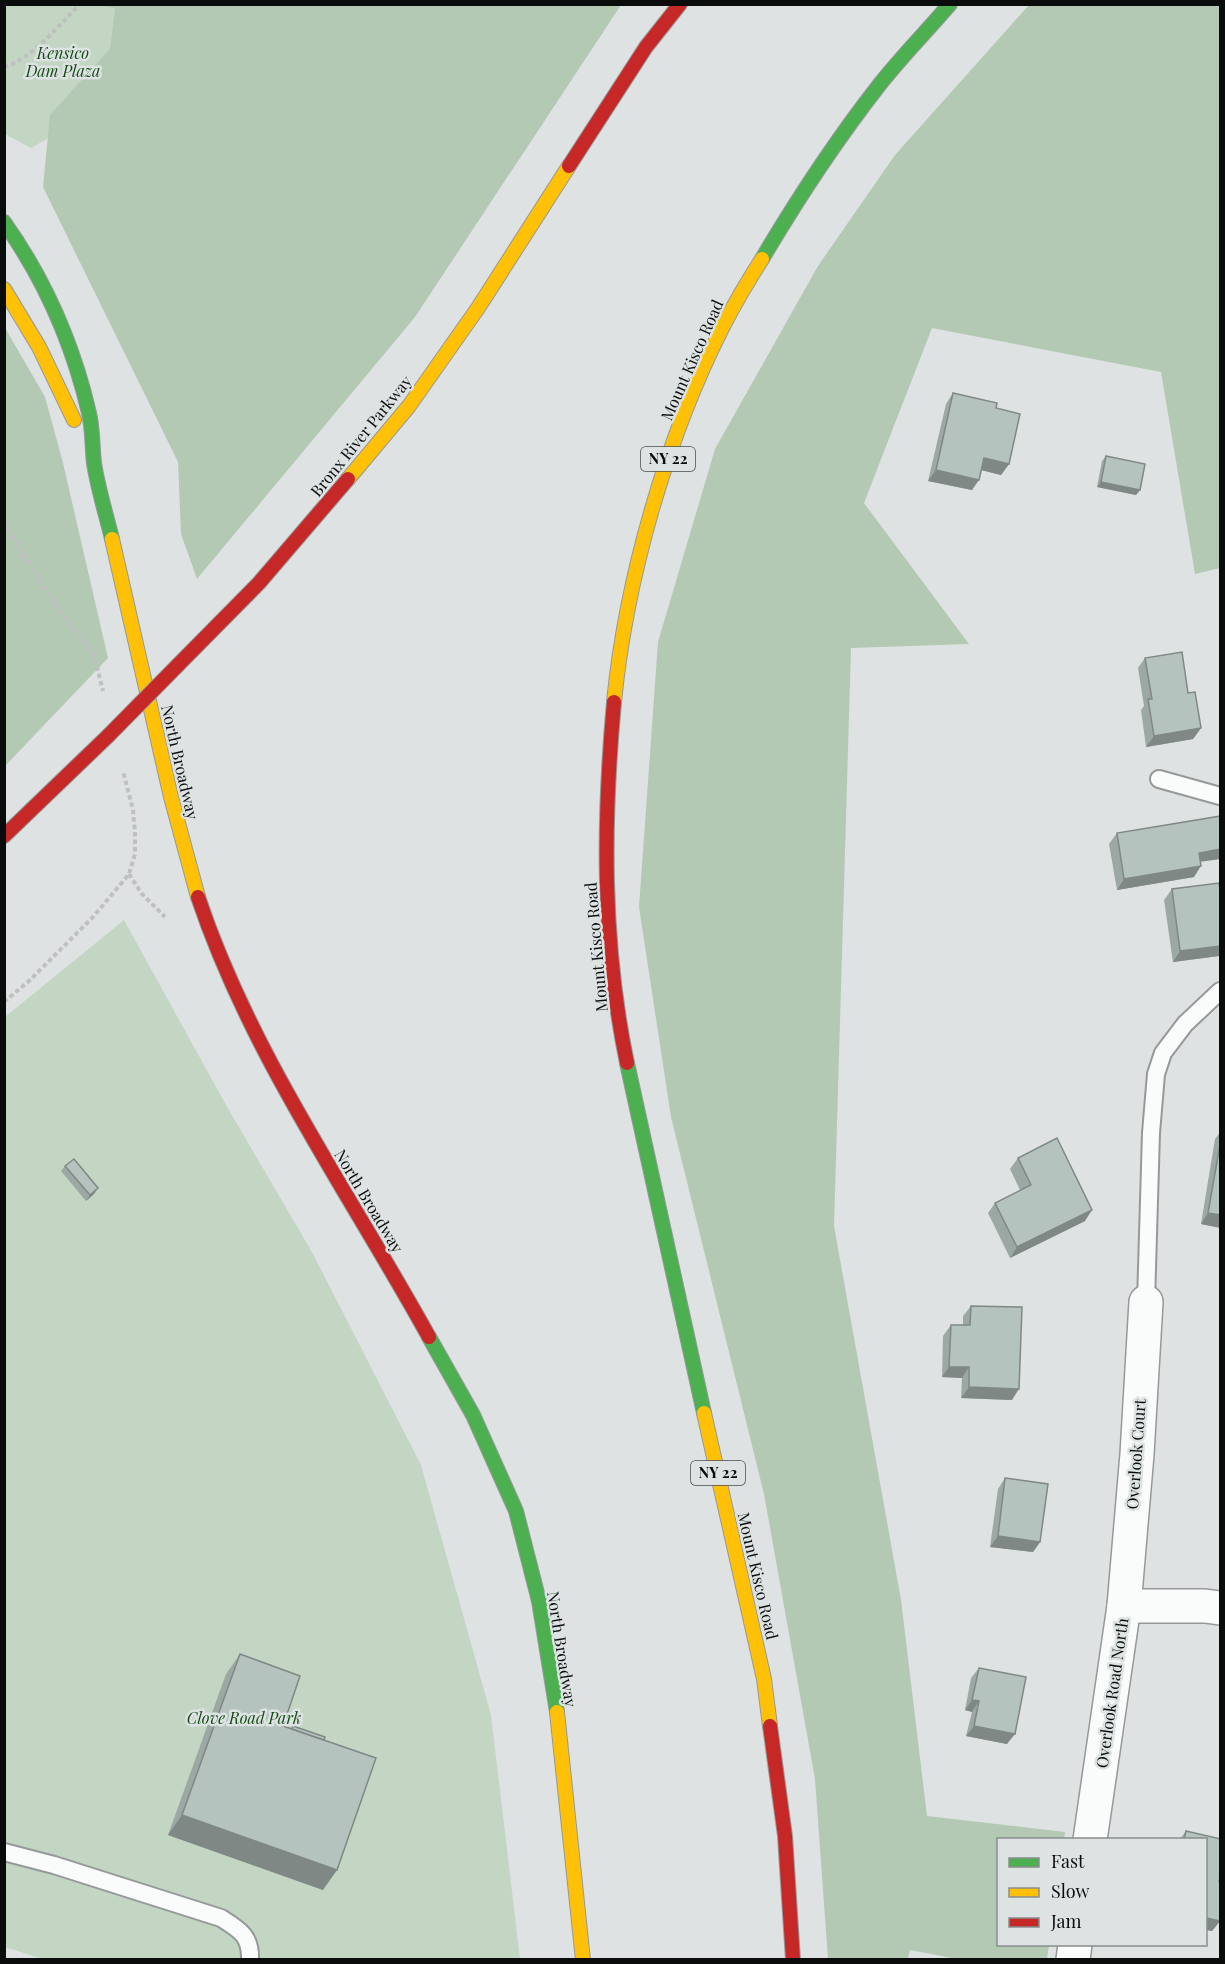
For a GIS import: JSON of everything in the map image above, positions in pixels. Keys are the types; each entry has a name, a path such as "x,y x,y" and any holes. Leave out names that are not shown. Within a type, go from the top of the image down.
{"main road":[{"name":"Bronx River Parkway","path":"4,836 108,736 266,574 320,514 409,406 478,308 646,47 680,4"},
{"name":"Mount Kisco Road","path":"793,1959 785,1836 764,1679 630,1080 613,991 606,901 605,811 609,751 626,619 640,555 656,494 677,432 700,375 728,315 802,192 881,83 950,4"},
{"name":"North Broadway","path":"4,222 44,286 73,356 91,422 94,463 171,797 198,898 219,954 243,1009 290,1100 415,1311 473,1415 516,1511 539,1601 554,1688 583,1959"},
{"name":"North Broadway","path":"4,289 39,347 94,463"}],"street":[{"name":"Overlook Court","path":"1124,1606 1137,1454 1146,1302"},
{"name":"Overlook Road North","path":"1090,1838 1124,1606 1221,1608"}],"lane":[{"path":"1159,779 1221,796"},
{"path":"1146,1302 1151,1133 1156,1074 1163,1053 1185,1024 1221,991"},
{"path":"4,1852 54,1865 221,1918 239,1929 248,1940 250,1959"}],"path":[{"path":"4,67 32,51 80,4"}],"green space":[{"name":"Kensico Dam Plaza","path":"4,5 280,5 31,148 5,134"},
{"path":"96,5 621,5 415,317 197,579 181,534 178,462 43,187 50,115 110,49 115,8"},
{"path":"1029,5 1220,5 1220,568 1195,574 1161,372 932,328 864,503 969,644 851,648 834,1226 901,1600 927,1816 1065,1832 1064,1838 997,1838 997,1946 1049,1946 1047,1959 957,1959 910,1950 908,1959 828,1959 815,1779 764,1494 671,1117 639,907 658,642 715,449 818,266 895,155"},
{"path":"4,326 45,397 63,463 108,658 5,766"},
{"name":"Clove Road Park","path":"124,920 226,1105 313,1254 421,1465 491,1715 520,1959 46,1960 5,1947 5,1017"}],"building":[{"path":"953,393 997,403 996,408 1020,414 1009,464 984,458 979,480 936,470"},
{"path":"1106,456 1145,464 1140,490 1101,482"},
{"path":"1182,652 1188,693 1195,692 1201,728 1154,736 1148,699 1152,699 1145,658"},
{"path":"1221,816 1221,849 1199,853 1201,866 1124,879 1117,833"},
{"path":"1219,883 1221,946 1180,951 1172,889"},
{"path":"1057,1138 1092,1210 1017,1247 995,1203 1031,1185 1018,1158"},
{"path":"1221,1139 1221,1215 1208,1213"},
{"path":"74,1159 98,1188 90,1195 65,1166"},
{"path":"971,1306 1022,1307 1019,1389 969,1387 969,1367 949,1367 951,1325 970,1325"},
{"path":"1005,1478 1048,1484 1040,1542 998,1536"},
{"path":"240,1654 300,1676 283,1726 376,1758 337,1870 182,1815"},
{"path":"979,1668 1026,1677 1015,1734 974,1726 979,1701 972,1700"},
{"path":"293,1726 325,1737 324,1740 292,1729"},
{"path":"1186,1831 1221,1839 1220,1921 1207,1918 1207,1838 1184,1838"}],"traffic: fast":[{"path":"762,259 818,169 848,126 897,63 950,4"},
{"path":"4,222 45,290 75,362 89,413 93,457 112,539"},
{"path":"627,1063 704,1413"},
{"path":"429,1337 473,1415 516,1511 539,1601 557,1712"}],"traffic: slow":[{"path":"348,479 409,406 478,308 569,166"},
{"path":"614,702 628,607 652,509 667,461 703,369 728,317 762,259"},
{"path":"4,289 39,347 74,420"},
{"path":"112,539 171,797 198,897"},
{"path":"704,1413 764,1679 770,1726"},
{"path":"557,1712 583,1960"}],"traffic: jam":[{"path":"569,166 646,47 680,4"},
{"path":"178,665 259,583 348,479"},
{"path":"108,736 178,665"},
{"path":"614,702 608,793 607,883 613,973 627,1063"},
{"path":"4,836 108,736"},
{"path":"198,897 245,1012 273,1067 429,1337"},
{"path":"770,1726 785,1836 793,1960"}]}
